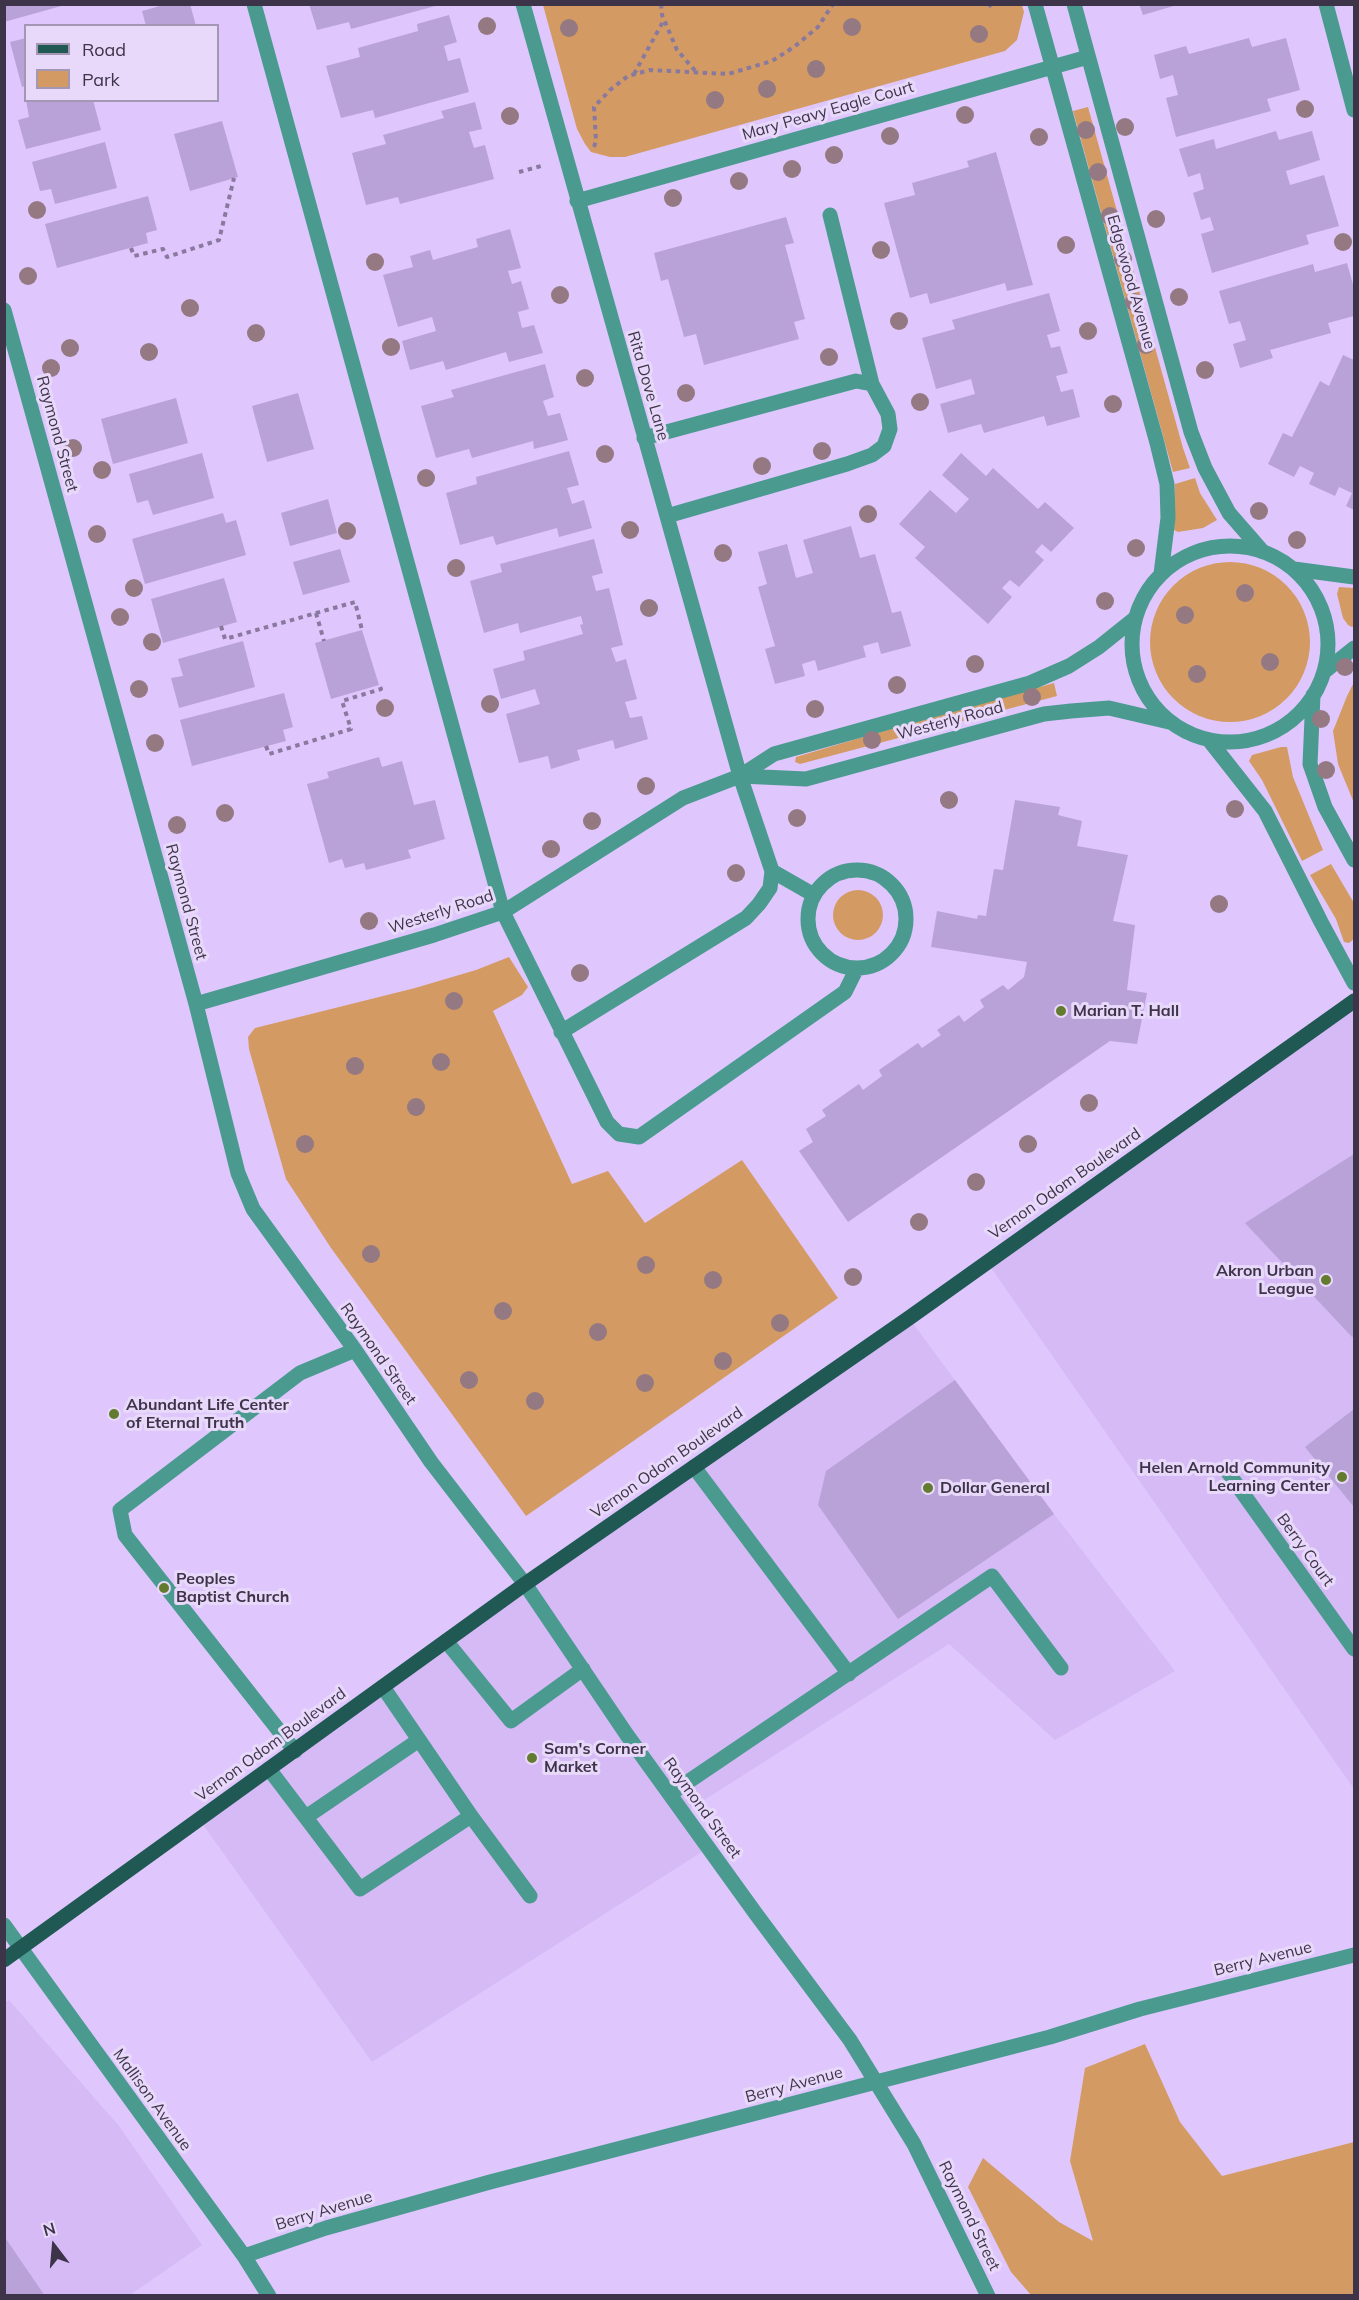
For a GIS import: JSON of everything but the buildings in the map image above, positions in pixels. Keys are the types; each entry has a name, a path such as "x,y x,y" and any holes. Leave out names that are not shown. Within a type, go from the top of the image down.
{"main road":[{"name":"Vernon Odom Boulevard","path":"4,1960 525,1584 935,1300 1354,1001"}],"street":[{"path":"254,4 502,912 607,1122 619,1134 639,1137 845,992 857,968"},
{"name":"Rita Dove Lane","path":"523,4 740,776 772,871"},
{"name":"Edgewood Avenue","path":"1035,4 1167,484 1168,518 1161,574"},
{"name":"Edgewood Avenue","path":"1074,4 1191,432 1206,468 1230,513 1263,552"},
{"path":"1326,4 1354,110"},
{"name":"Mary Peavy Eagle Court","path":"577,201 1088,57"},
{"path":"667,516 872,455 885,446 890,429 888,414 872,384 830,215"},
{"name":"Raymond Street","path":"4,310 196,1004 238,1173 253,1209 355,1350 431,1462 525,1584 670,1794 850,2040 914,2144 988,2295"},
{"path":"644,438 855,381 872,384"},
{"path":"1236,546 1263,552 1294,569 1312,590 1324,617 1328,644 1324,672 1313,695 1298,714 1279,728 1257,738 1233,742 1209,740 1188,733 1169,722 1149,701 1136,675 1131,647 1134,619 1144,594 1161,574 1183,557 1209,548 1236,546"},
{"path":"1294,569 1354,577"},
{"name":"Westerly Road","path":"196,1004 434,935 502,912 682,798 740,776 774,754 1030,684 1069,666 1099,647 1134,619"},
{"path":"1324,672 1354,648"},
{"path":"1313,695 1310,764 1324,807 1354,860"},
{"name":"Westerly Road","path":"740,776 806,779 1044,714 1108,708 1169,722"},
{"path":"1209,740 1265,811 1354,982"},
{"path":"561,1032 746,918 770,888 772,871 814,896"},
{"path":"856,871 873,873 886,880 897,891 904,905 906,920 897,948 886,959 872,966 857,968 840,966 825,957 814,944 808,928 808,911 814,896 824,882 839,873 856,871"},
{"path":"295,1751 124,1535 120,1510 300,1373 355,1350"},
{"path":"694,1467 849,1674"},
{"name":"Berry Court","path":"1227,1471 1354,1649"},
{"path":"670,1794 992,1576 1061,1668"},
{"path":"446,1641 511,1720 583,1670"},
{"path":"383,1687 471,1816 530,1896"},
{"path":"306,1817 419,1740"},
{"path":"269,1769 360,1889 471,1816"},
{"name":"Mallison Avenue","path":"4,1925 244,2256 269,2295"},
{"name":"Berry Avenue","path":"244,2256 326,2228 479,2185 1050,2037 1140,2009 1354,1955"}],"path":[{"path":"661,4 664,19 677,51 698,74"},
{"path":"519,172 591,152 596,141 594,107 628,76 650,70 728,74 772,61 794,47 818,27 833,4"},
{"path":"988,4 993,8"},
{"path":"634,74 664,19"},
{"path":"131,248 134,255 163,249 167,257 219,240 234,178"},
{"path":"221,626 225,639 355,602 362,630"},
{"path":"316,613 324,640"},
{"path":"266,746 269,754 351,729 342,701 381,689 378,685"}],"shaded area":[{"path":"1354,1001 1354,1789 987,1262"},
{"path":"909,1318 1054,1514 1175,1671 1055,1740 949,1644 684,1813 708,1848 372,2062 199,1819"},
{"path":"9,2000 119,2126 202,2245 130,2295 5,2295 4,2003"}],"green space":[{"path":"543,5 1022,5 1024,12 1017,40 1005,51 625,157 610,157 591,152 577,129"},
{"path":"1088,107 1190,468 1173,472 1073,111"},
{"path":"1195,478 1200,493 1217,520 1203,528 1178,532 1174,530 1175,484"},
{"path":"1230,562 1261,568 1287,585 1304,611 1310,642 1304,673 1287,699 1261,716 1230,722 1199,716 1173,699 1156,673 1150,642 1156,611 1173,585 1199,568"},
{"path":"1339,587 1354,588 1354,626 1352,627 1343,618 1337,594"},
{"path":"1354,682 1354,803 1338,764 1333,731"},
{"path":"1054,683 1057,696 800,764 795,762 796,757"},
{"path":"1287,747 1293,777 1323,850 1302,861 1262,780 1249,761 1252,755"},
{"path":"1331,864 1354,903 1354,939 1349,943 1344,942 1336,919 1310,875"},
{"path":"863,890 876,897 882,905 882,925 876,933 868,939 853,940 840,933 834,925 833,910 840,897 848,891"},
{"path":"509,957 528,987 522,995 493,1011 572,1184 608,1171 645,1223 742,1160 838,1298 526,1516 331,1248 286,1179 249,1049 248,1037 255,1028 415,988 476,970"},
{"path":"1145,2044 1180,2122 1222,2176 1354,2142 1354,2295 1031,2295 1011,2272 968,2187 983,2158 1059,2222 1093,2241 1070,2161 1085,2068"}],"place":[{"name":"Marian T. Hall","path":"1061,1011"},
{"name":"Akron Urban League","path":"1326,1280"},
{"name":"Abundant Life Center of Eternal Truth","path":"114,1414"},
{"name":"Helen Arnold Community Learning Center","path":"1342,1477"},
{"name":"Dollar General","path":"928,1488"},
{"name":"Peoples Baptist Church","path":"164,1588"},
{"name":"Sam's Corner Market","path":"532,1758"}]}
